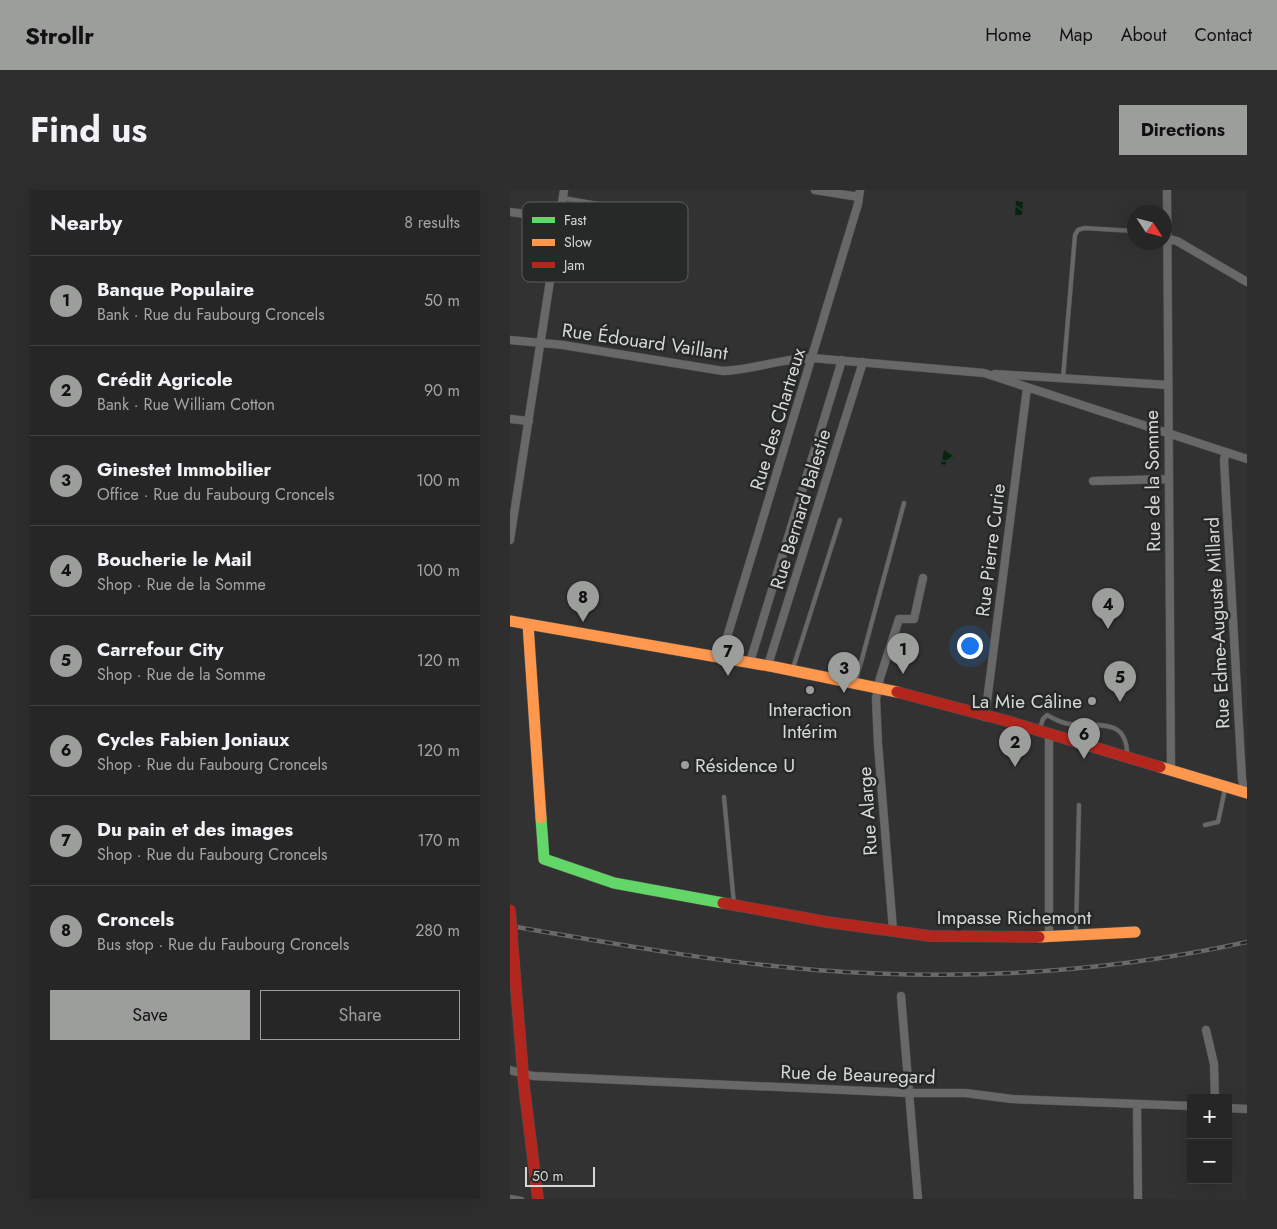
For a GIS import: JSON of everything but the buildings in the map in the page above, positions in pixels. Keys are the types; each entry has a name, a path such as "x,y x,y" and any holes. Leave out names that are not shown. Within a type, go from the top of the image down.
{"street":[{"path":"815,190 860,194"},
{"name":"Rue de la Somme","path":"1167,190 1167,205"},
{"name":"Rue des Chartreux","path":"721,657 860,194"},
{"path":"1172,237 1247,282"},
{"name":"Rue de la Somme","path":"1166,250 1172,771"},
{"path":"510,540 550,282"},
{"name":"Rue Édouard Vaillant","path":"510,340 541,342 723,371 747,370 796,358 812,358 984,373 1168,385"},
{"path":"750,662 842,360"},
{"name":"Rue Bernard Balestie","path":"768,665 864,362"},
{"name":"Rue Édouard Vaillant","path":"984,373 1247,459"},
{"name":"Rue Pierre Curie","path":"985,717 1027,388"},
{"path":"510,420 529,421"},
{"name":"Rue Edme-Auguste Millard","path":"1226,452 1224,460 1242,779 1246,793"},
{"path":"1092,481 1168,479"},
{"name":"Rue Alarge","path":"893,930 878,744 878,688 899,619 914,619 923,578"},
{"path":"510,621 768,665 878,688 1246,793"},
{"name":"Impasse Richemont","path":"528,624 544,860 614,883 827,922 930,936 1076,936 1135,932"},
{"path":"1044,734 1048,936"},
{"path":"510,910 523,1074 538,1199"},
{"path":"901,996 918,1199"},
{"path":"1206,1030 1214,1064 1215,1094"},
{"name":"Rue de Beauregard","path":"510,1070 533,1076 910,1093 965,1093 1012,1099 1187,1106"},
{"path":"1137,1104 1138,1199"},
{"path":"1232,1108 1247,1109"}],"lane":[{"path":"564,194 601,202"},
{"path":"1063,378 1076,235 1084,228 1127,231"},
{"path":"856,683 904,503"},
{"path":"792,670 840,520"},
{"path":"1044,734 1043,719 1047,715 1062,723 1110,726 1122,733 1127,744 1127,758"},
{"path":"1205,826 1218,822 1226,787"},
{"path":"724,797 734,904"},
{"path":"1076,936 1079,804"},
{"path":"510,1197 522,1199"}],"water":[{"path":"1016,201 1023,202 1022,215 1015,215"},
{"path":"944,450 955,457 947,460 945,465 941,464"}],"railway":[{"path":"510,926 662,951 777,967 924,975 1033,972 1087,967 1194,953 1247,942"}],"traffic: fast":[{"path":"541,818 544,859 614,883 723,903"}],"traffic: slow":[{"path":"510,621 775,667 897,692"},
{"path":"528,624 541,818"},
{"path":"1160,767 1247,793"},
{"path":"1039,937 1135,932"}],"traffic: jam":[{"path":"897,692 1007,721 1160,767"},
{"path":"723,903 827,922 930,936 1039,937"},
{"path":"510,910 513,951"},
{"path":"513,951 524,1086 538,1199"}],"place":[{"name":"Croncels","path":"583,622"},
{"name":"Boucherie le Mail","path":"1108,629"},
{"name":"Banque Populaire","path":"903,674"},
{"name":"Du pain et des images","path":"728,676"},
{"name":"Interaction Intérim","path":"810,690"},
{"name":"Ginestet Immobilier","path":"844,693"},
{"name":"La Mie Câline","path":"1092,701"},
{"name":"Carrefour City","path":"1120,702"},
{"name":"Cycles Fabien Joniaux","path":"1084,759"},
{"name":"Résidence U","path":"685,765"},
{"name":"Crédit Agricole","path":"1015,767"}]}
